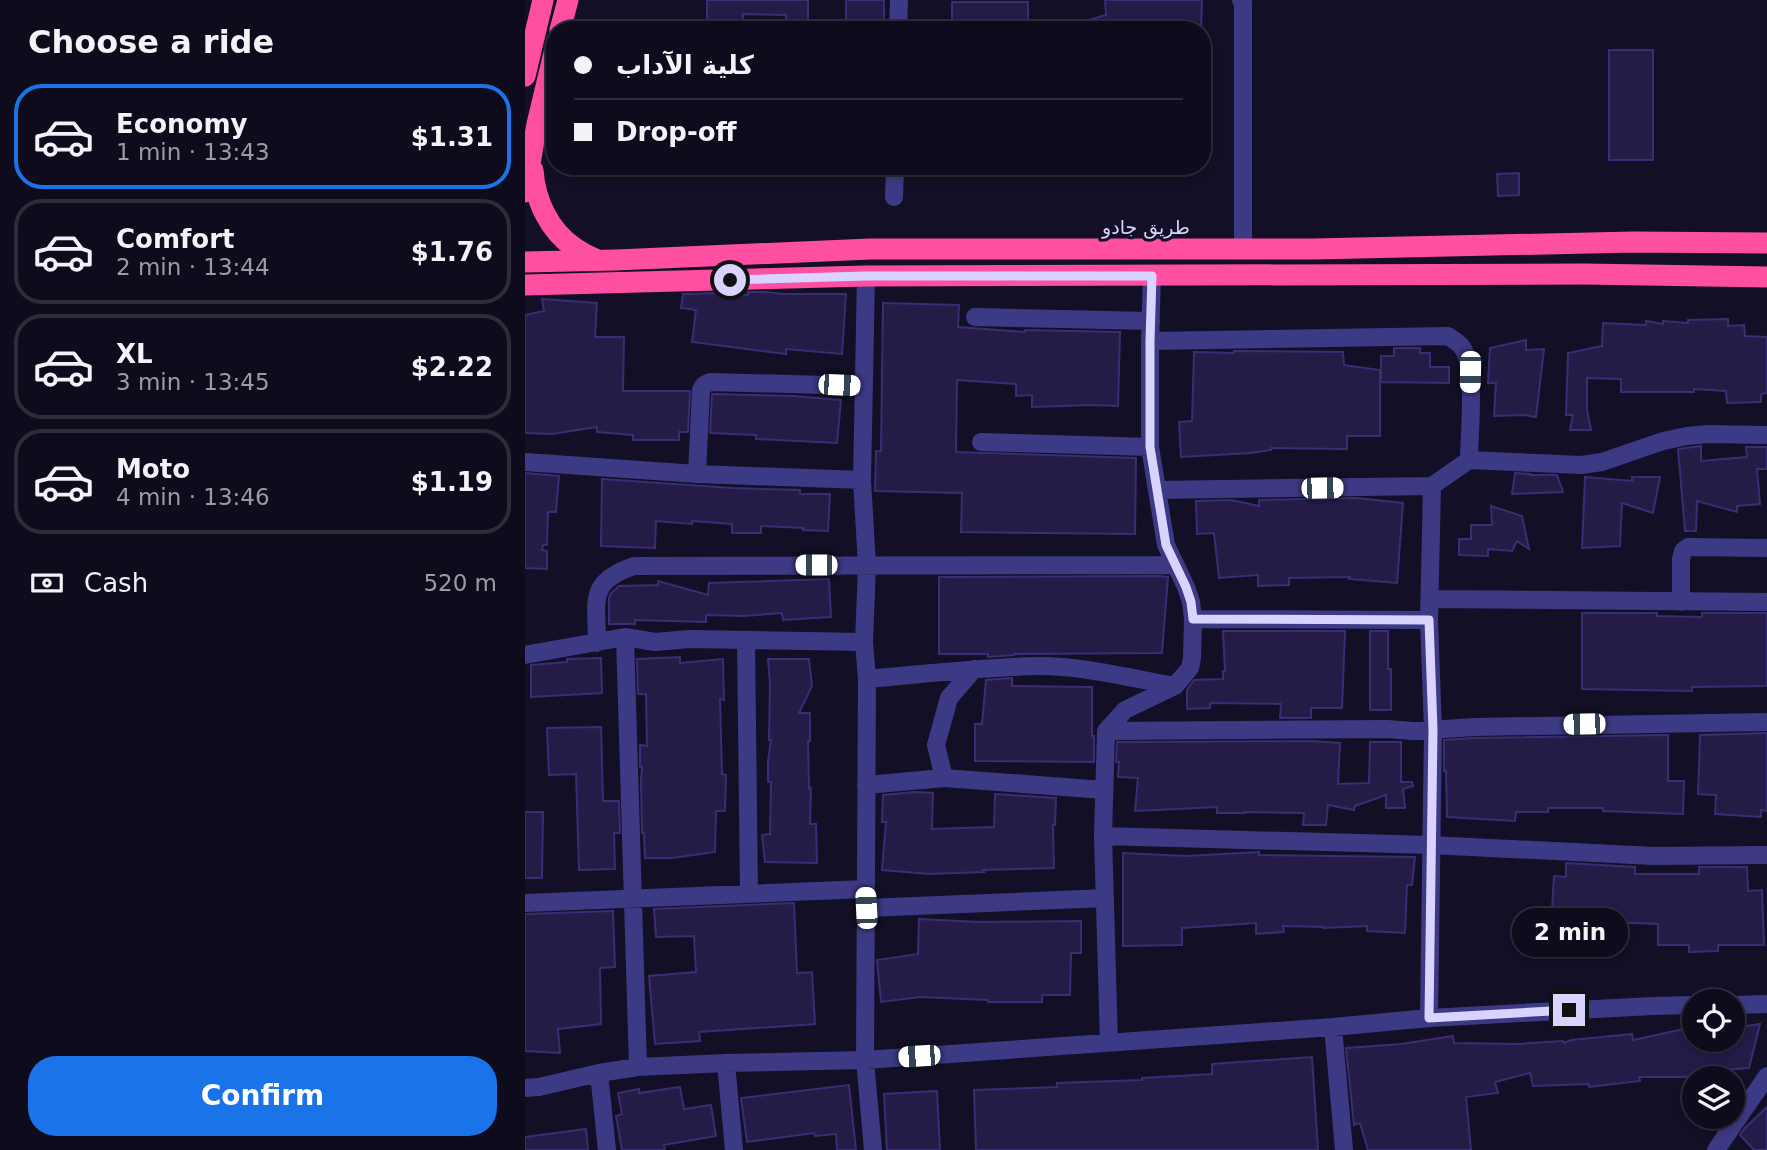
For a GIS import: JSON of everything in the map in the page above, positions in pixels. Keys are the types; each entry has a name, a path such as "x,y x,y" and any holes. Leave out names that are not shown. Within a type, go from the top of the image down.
{"highway":[{"path":"525,76 543,0"},
{"path":"562,21 568,0"},
{"path":"525,192 546,86"},
{"path":"532,158 534,184 542,209 555,230 574,248 597,260"},
{"name":"طريق جادو","path":"525,262 870,249 1243,249 1633,242 1767,243"},
{"path":"525,285 866,276 1585,274 1767,277"}],"street":[{"path":"898,21 899,0"},
{"path":"1241,0 1243,249"},
{"path":"894,197 895,175"},
{"path":"866,276 862,480 867,565 864,642 867,680 865,1059 873,1150"},
{"path":"1109,1043 1103,836 1106,731 1125,710 1175,686 1190,668 1192,658 1193,619 1189,594 1166,545 1150,447 1152,276"},
{"path":"975,317 1151,321"},
{"path":"1150,341 1448,336 1461,346 1470,372 1469,460"},
{"path":"697,474 701,390 704,385 710,382 864,386"},
{"path":"1157,490 1432,486 1469,460 1581,465 1622,457 1663,441 1687,436 1767,435"},
{"path":"981,442 1150,447"},
{"path":"525,462 697,474 862,480"},
{"path":"1429,1018 1433,730 1429,620 1432,486"},
{"path":"1681,602 1681,559 1683,551 1688,547 1767,548"},
{"path":"597,643 597,598 601,584 618,572 634,566 1175,565"},
{"path":"1430,599 1767,602"},
{"path":"1193,619 1429,620"},
{"path":"525,654 625,637 655,642 690,639 864,642"},
{"path":"625,637 638,1067"},
{"path":"746,640 749,892"},
{"path":"867,680 974,669 1051,667 1096,671 1175,686"},
{"path":"943,778 936,746 949,698 974,669"},
{"path":"1106,731 1433,730 1767,722"},
{"path":"866,785 943,778 1104,790"},
{"path":"1103,836 1431,845 1653,856 1767,855"},
{"path":"525,903 865,889"},
{"path":"866,908 1105,898"},
{"path":"1745,1005 1767,1004"},
{"path":"525,1088 638,1067 865,1059 1429,1018 1682,1005"},
{"path":"1333,1027 1344,1150"},
{"path":"726,1063 734,1150"},
{"path":"599,1073 607,1150"},
{"path":"1716,1150 1767,1076"}],"building":[{"path":"707,0 808,0 808,21 786,21 786,15 743,14 743,21 707,21"},
{"path":"846,0 884,0 884,21 846,21"},
{"path":"1105,0 1202,0 1201,21 1085,21 1106,15"},
{"path":"952,2 1028,2 1028,21 952,21"},
{"path":"1609,50 1653,50 1653,160 1609,160"},
{"path":"1519,173 1519,195 1498,196 1497,174"},
{"path":"748,292 846,294 842,354 786,349 786,354 692,342 696,310 681,308 683,294 748,295"},
{"path":"542,299 597,303 595,337 624,337 623,391 690,391 688,432 679,432 679,440 633,440 633,435 597,432 597,427 552,434 525,433 525,315 544,311"},
{"path":"883,303 959,305 958,327 1025,332 1120,332 1118,406 1032,407 1032,395 1016,396 1016,384 957,380 956,452 1136,458 1135,534 961,532 962,493 875,491 876,451 881,451"},
{"path":"1728,319 1728,326 1744,325 1745,336 1767,337 1767,393 1761,394 1761,402 1727,403 1726,391 1694,389 1694,392 1621,392 1621,379 1587,378 1587,410 1591,430 1570,430 1573,415 1566,415 1568,353 1602,346 1603,323 1646,325 1646,321 1663,324 1663,321 1688,323 1688,320"},
{"path":"1526,340 1526,350 1544,349 1536,417 1494,416 1496,383 1488,383 1490,348"},
{"path":"1394,348 1420,348 1420,353 1430,353 1430,367 1449,367 1449,383 1381,382 1381,356 1394,356"},
{"path":"1194,352 1343,352 1344,365 1380,370 1380,436 1347,436 1347,449 1271,448 1251,453 1181,457 1179,422 1192,421"},
{"path":"712,394 841,400 837,443 756,439 756,435 710,433"},
{"path":"1701,446 1701,461 1747,457 1746,447 1767,447 1767,469 1757,469 1760,504 1737,506 1737,512 1697,501 1696,531 1685,531 1678,449"},
{"path":"525,473 559,476 556,512 548,512 547,545 543,545 542,550 547,551 547,569 525,568"},
{"path":"1515,473 1557,475 1563,492 1512,494"},
{"path":"1585,477 1632,481 1632,477 1660,477 1653,513 1622,503 1620,546 1582,548"},
{"path":"602,479 830,494 828,531 761,526 761,533 732,533 732,524 656,521 655,548 601,546"},
{"path":"1356,498 1403,503 1397,583 1349,579 1350,577 1289,578 1289,585 1258,586 1258,575 1219,578 1214,533 1197,534 1196,501 1231,500 1259,506 1259,500"},
{"path":"1491,506 1522,516 1529,549 1517,541 1512,551 1488,549 1488,556 1459,555 1459,539 1471,539 1471,525 1492,525"},
{"path":"939,577 1168,577 1162,653 1014,654 988,657 988,654 939,654"},
{"path":"829,579 831,617 783,620 782,613 706,615 706,622 635,620 635,624 609,624 609,598 619,586 658,585 658,581 708,595 709,583"},
{"path":"1582,613 1657,613 1657,616 1702,617 1702,613 1767,613 1767,686 1692,687 1692,691 1582,689"},
{"path":"1223,631 1345,631 1342,708 1311,708 1311,718 1280,718 1281,704 1210,703 1210,708 1187,709 1187,690 1194,680 1223,679"},
{"path":"1370,631 1388,631 1391,710 1370,710"},
{"path":"680,657 680,663 723,659 724,700 720,699 722,774 726,775 725,811 716,811 715,852 672,858 645,858 640,745 647,746 646,694 638,694 637,659"},
{"path":"601,658 602,693 531,697 531,665 567,662 567,659"},
{"path":"768,659 809,659 812,686 799,713 810,713 810,824 816,824 817,863 765,862 762,835 770,834 771,782 768,782 771,740"},
{"path":"1012,678 1012,686 1092,687 1094,762 975,761 975,724 982,724 986,680"},
{"path":"601,727 603,801 619,801 620,833 614,833 615,869 579,870 576,774 549,775 547,728"},
{"path":"1767,733 1767,811 1761,810 1761,817 1715,814 1716,795 1698,794 1700,735"},
{"path":"1668,735 1668,781 1684,781 1683,814 1603,811 1603,808 1548,808 1548,812 1516,812 1515,821 1447,817 1444,740"},
{"path":"1117,742 1340,743 1338,784 1369,783 1370,742 1401,742 1401,782 1412,782 1413,786 1403,789 1405,808 1386,808 1386,795 1355,806 1354,810 1328,805 1326,825 1303,825 1304,813 1217,813 1217,807 1135,811 1138,778 1118,777"},
{"path":"933,793 932,829 994,827 995,794 1056,798 1053,825 1054,868 930,874 882,870 886,822 882,822 883,795"},
{"path":"525,812 543,812 542,878 525,878"},
{"path":"1259,852 1259,855 1415,857 1412,885 1407,885 1405,933 1367,931 1367,926 1283,926 1284,932 1256,934 1256,923 1182,928 1182,945 1123,946 1123,853 1186,856"},
{"path":"1566,863 1635,867 1635,874 1699,874 1699,867 1747,867 1748,891 1762,890 1764,945 1718,945 1718,951 1689,952 1689,945 1658,945 1658,924 1587,921 1587,911 1552,911 1554,876 1566,877"},
{"path":"794,903 797,973 812,972 815,1024 699,1032 700,1041 655,1044 649,976 696,972 694,936 656,937 654,909"},
{"path":"613,911 615,967 600,968 601,1024 558,1029 560,1053 525,1051 525,914"},
{"path":"919,919 980,922 1081,921 1081,953 1071,953 1070,995 1042,995 1042,1002 988,1002 920,997 881,1002 877,960 918,954"},
{"path":"1760,1024 1749,1068 1682,1066 1682,1077 1639,1077 1640,1081 1589,1087 1589,1084 1533,1086 1530,1073 1495,1082 1498,1093 1466,1097 1471,1150 1368,1150 1360,1123 1354,1125 1346,1048 1401,1044 1453,1036 1454,1043 1564,1043 1632,1034 1633,1040 1682,1030 1682,1052 1745,1052 1745,1026"},
{"path":"1312,1057 1318,1150 976,1150 974,1090 1057,1087 1057,1083 1212,1074 1212,1064"},
{"path":"849,1085 856,1150 837,1150 836,1134 815,1136 814,1133 747,1142 741,1098"},
{"path":"680,1087 684,1109 711,1105 716,1136 664,1145 665,1150 622,1150 616,1116 622,1114 618,1093"},
{"path":"937,1091 940,1150 887,1150 884,1094"},
{"path":"1767,1107 1767,1150 1754,1150 1740,1135"},
{"path":"586,1129 588,1150 525,1150 525,1137"}],"route":[{"path":"730,280 866,276 1152,276 1150,447 1166,545 1186,587 1193,619 1429,620 1433,730 1429,1018 1569,1010"}]}
